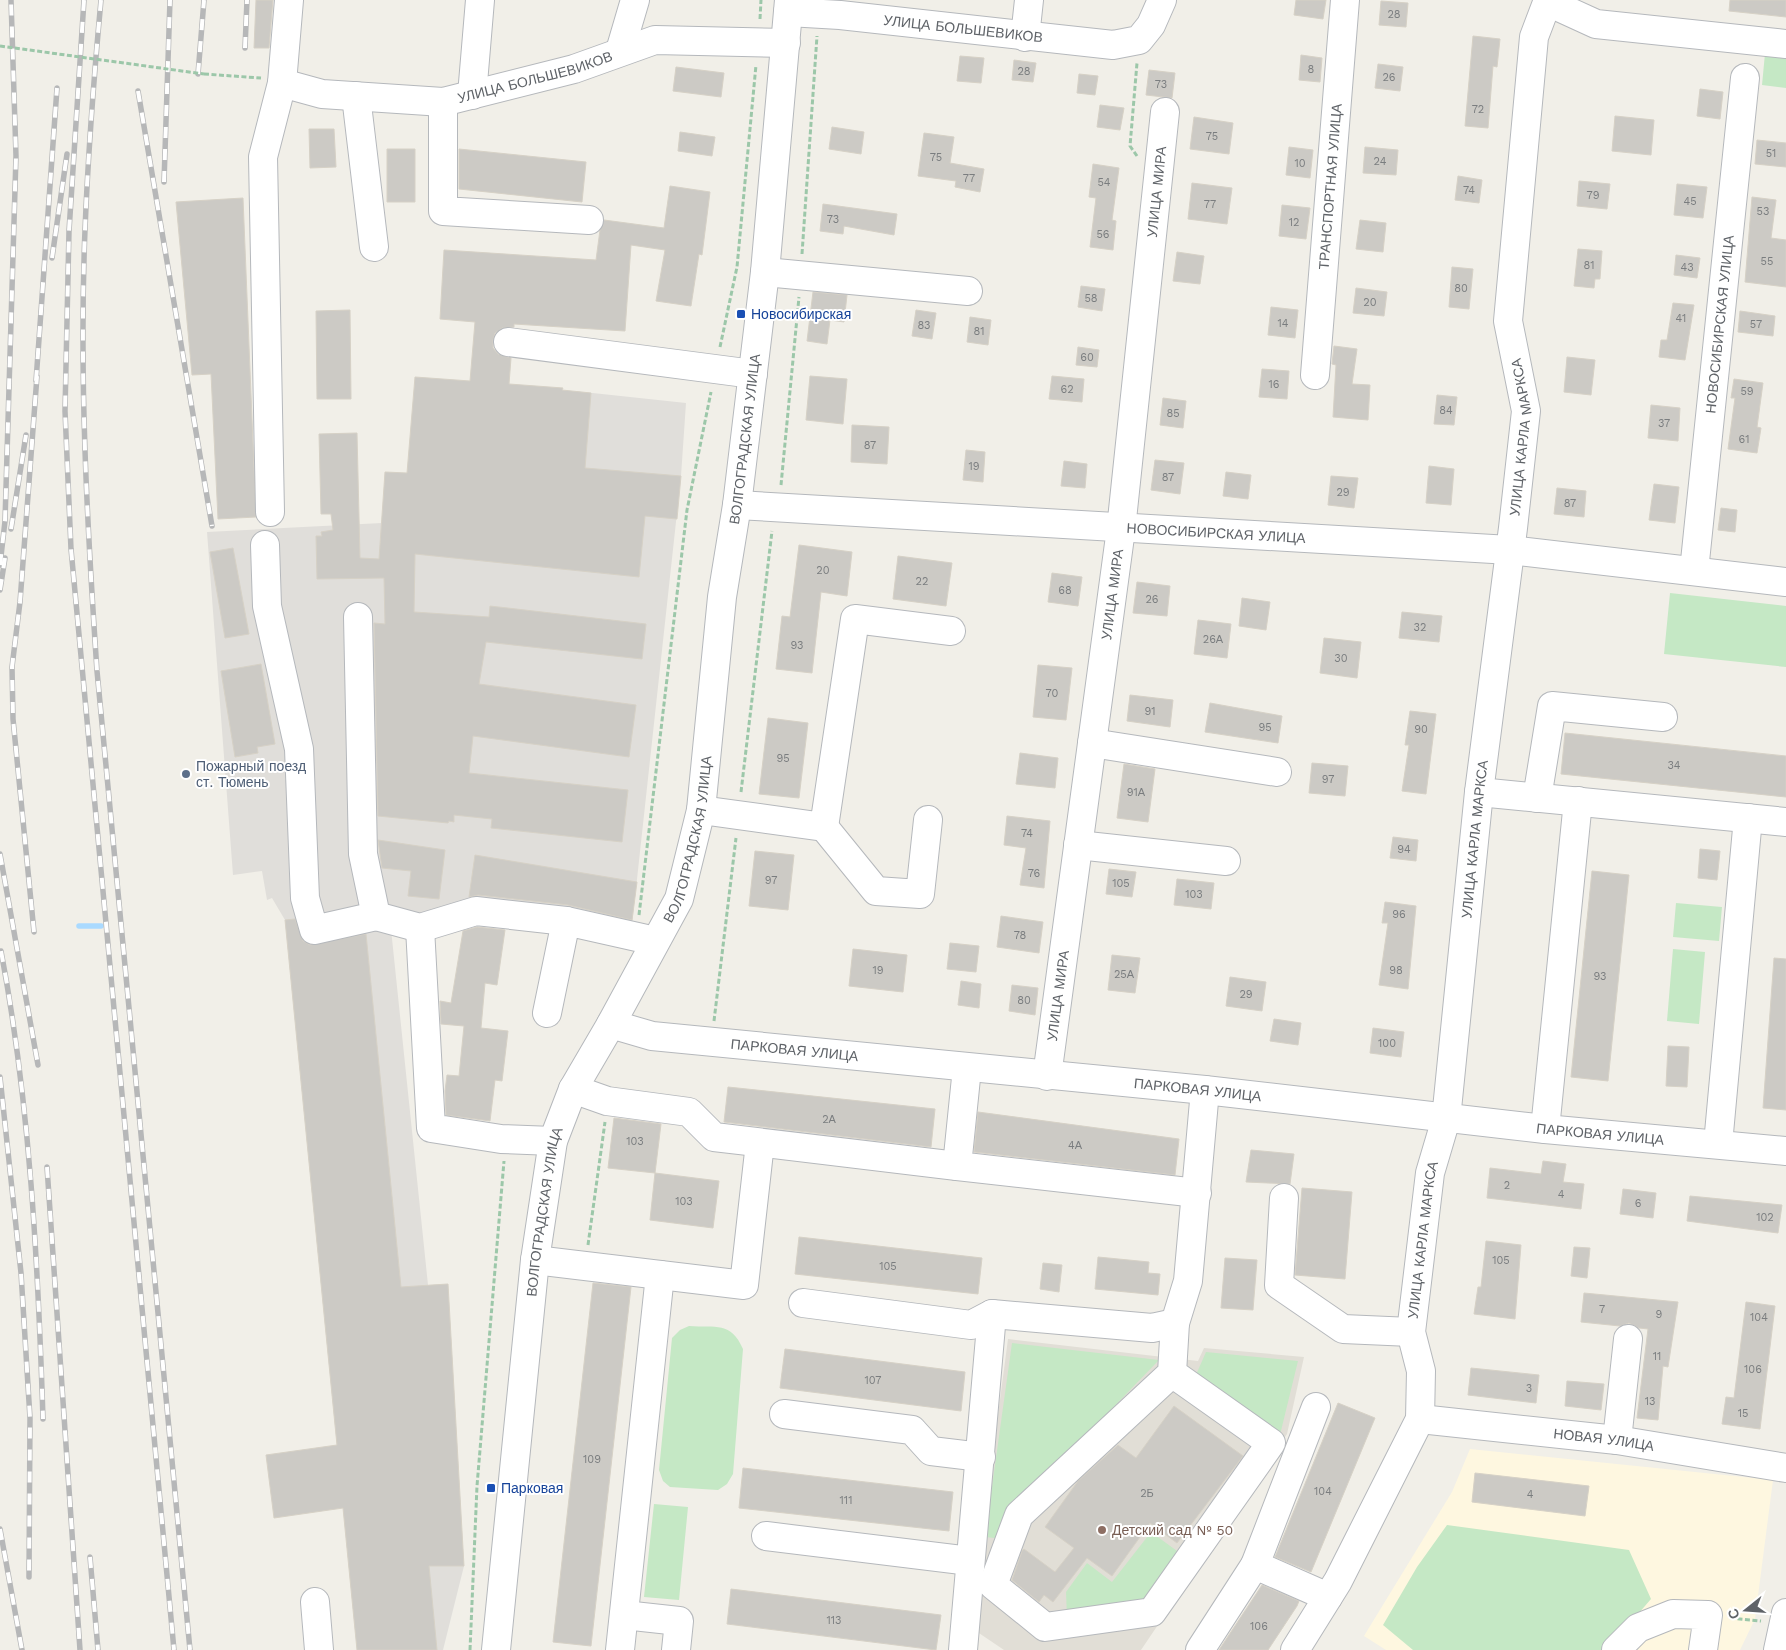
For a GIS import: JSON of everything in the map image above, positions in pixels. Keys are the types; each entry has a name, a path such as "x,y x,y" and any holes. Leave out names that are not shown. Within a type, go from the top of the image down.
{"street":[{"path":"270,512 263,158 272,81 288,0"},
{"path":"472,95 480,0"},
{"path":"620,51 635,0"},
{"path":"1026,37 1029,0"},
{"path":"1139,40 1151,25 1162,0"},
{"name":"ТРАНСПОРТНАЯ УЛИЦА","path":"1315,375 1345,0"},
{"path":"1548,1 1596,24 1786,44"},
{"name":"УЛИЦА КАРЛА МАРКСА","path":"1295,1650 1338,1581 1420,1418 1421,1371 1411,1332 1430,1173 1446,1119 1479,792 1526,411 1508,322 1534,37 1548,1"},
{"name":"УЛИЦА БОЛЬШЕВИКОВ","path":"788,6 834,9 1026,37 1113,45 1139,40"},
{"name":"ВОЛГОГРАДСКАЯ УЛИЦА","path":"496,1650 535,1260 544,1141 611,1024 646,939 679,899 701,810 722,597 737,505 765,272 788,6"},
{"name":"УЛИЦА БОЛЬШЕВИКОВ","path":"272,81 322,94 443,102 574,69 655,40 786,43"},
{"name":"НОВОСИБИРСКАЯ УЛИЦА","path":"1694,571 1745,78"},
{"path":"356,96 374,247"},
{"path":"443,102 442,212 589,220"},
{"name":"УЛИЦА МИРА","path":"1047,1076 1121,528 1165,112"},
{"path":"765,272 968,291"},
{"path":"508,342 753,374"},
{"name":"НОВОСИБИРСКАЯ УЛИЦА","path":"737,505 1510,550 1786,582"},
{"path":"265,545 267,606 298,749 305,898 314,930 376,916 420,928 476,911 566,921 646,939"},
{"path":"358,617 363,854 376,916"},
{"path":"824,827 855,619 951,631"},
{"path":"1537,798 1552,706 1663,717"},
{"path":"1092,743 1276,772"},
{"path":"1479,792 1786,822"},
{"path":"1545,1129 1578,801"},
{"path":"701,810 824,827 876,891 920,894 928,820"},
{"path":"1718,1144 1748,818"},
{"path":"1078,845 1226,861"},
{"path":"547,1013 566,921"},
{"path":"420,928 431,1128 501,1139 544,1141"},
{"name":"ПАРКОВАЯ УЛИЦА","path":"611,1024 652,1036 1205,1090 1446,1119 1786,1151"},
{"path":"957,1166 967,1068"},
{"path":"573,1089 608,1101 689,1112 714,1137 1197,1193"},
{"path":"1172,1373 1271,1443 1152,1612 1045,1627 993,1585 1019,1515 1172,1373 1175,1323 1188,1281 1205,1090"},
{"path":"535,1260 744,1285 760,1143"},
{"path":"1284,1198 1279,1285 1343,1328 1411,1332"},
{"path":"620,1650 660,1275"},
{"path":"803,1304 971,1325 992,1314 1152,1328 1175,1323"},
{"path":"964,1650 992,1314"},
{"path":"1617,1440 1628,1339"},
{"path":"1200,1650 1256,1565 1316,1408"},
{"path":"784,1414 912,1430 930,1451 981,1457"},
{"name":"НОВАЯ УЛИЦА","path":"1420,1418 1617,1440 1786,1468"},
{"path":"766,1536 970,1560"},
{"path":"1256,1565 1328,1597"},
{"path":"315,1602 319,1650"},
{"path":"1616,1650 1638,1628 1673,1614 1708,1615 1703,1650"},
{"path":"624,1615 679,1621 676,1650"}],"path":[{"path":"646,939 687,510 737,267 762,0"},
{"path":"705,1022 714,1024 772,533 778,508 801,275 834,9"},
{"path":"1139,40 1130,146 1141,163 1159,169"},
{"path":"0,46 204,74 272,81"},
{"path":"585,1266 608,1101"},
{"path":"470,1650 478,1486 505,1152 544,1141"},
{"path":"1708,1615 1783,1629"}],"shaded area":[{"path":"574,391 686,403 681,476 632,925 469,898 454,914 391,929 428,1285 448,1284 464,1566 443,1650 357,1650 285,920 272,898 267,900 262,871 233,875 207,532 382,523 385,472 564,486"},
{"name":"Детский сад № 50","path":"1008,1339 1198,1361 1204,1348 1304,1357 1287,1434 1141,1650 1004,1650 970,1627"},
{"path":"1470,1449 1773,1480 1755,1619 1740,1650 1386,1650 1364,1636 1452,1492"}],"green space":[{"path":"1766,43 1786,45 1786,88 1762,85"},
{"path":"1670,593 1786,606 1786,667 1664,654"},
{"path":"1676,903 1722,907 1719,941 1673,937"},
{"path":"1673,949 1705,952 1699,1024 1667,1021"},
{"path":"689,1326 715,1327 728,1330 738,1340 743,1349 733,1474 727,1484 718,1490 670,1487 663,1481 659,1470 672,1338 680,1330"},
{"path":"1012,1343 1159,1360 1014,1510 1004,1539 985,1537"},
{"path":"1206,1352 1298,1361 1279,1439 1195,1377"},
{"path":"654,1504 688,1507 679,1600 644,1597"},
{"path":"1447,1525 1629,1550 1651,1599 1607,1650 1413,1650 1383,1625 1417,1567"},
{"path":"1151,1532 1188,1559 1153,1605 1067,1617 1066,1592 1087,1563 1112,1582"}],"building":[{"path":"256,0 273,0 269,48 254,48"},
{"path":"1296,0 1326,0 1323,19 1294,15"},
{"path":"1730,0 1786,0 1786,17 1729,11"},
{"path":"1381,1 1408,3 1406,27 1379,25"},
{"path":"1473,36 1500,39 1497,67 1493,66 1488,128 1465,126"},
{"path":"1301,55 1322,58 1320,82 1299,80"},
{"path":"960,56 984,58 981,83 957,81"},
{"path":"1014,60 1036,63 1033,82 1012,80"},
{"path":"1378,64 1403,67 1400,91 1375,88"},
{"path":"676,67 724,73 721,97 673,91"},
{"path":"1149,70 1175,73 1172,98 1146,95"},
{"path":"1079,74 1098,76 1095,95 1077,93"},
{"path":"1700,89 1723,92 1720,119 1697,116"},
{"path":"1100,105 1124,108 1120,130 1097,127"},
{"path":"1615,116 1654,120 1651,155 1612,151"},
{"path":"1194,117 1233,123 1229,154 1190,149"},
{"path":"832,127 864,132 861,154 829,149"},
{"path":"309,129 334,129 336,167 310,168"},
{"path":"680,132 715,137 712,156 678,151"},
{"path":"924,133 954,137 950,163 984,169 980,192 955,187 956,181 918,176"},
{"path":"1757,140 1786,143 1786,167 1755,164"},
{"path":"1289,147 1313,150 1310,178 1286,175"},
{"path":"1365,147 1398,150 1396,175 1363,173"},
{"path":"387,149 415,149 415,202 387,202"},
{"path":"459,149 586,162 582,202 459,189"},
{"path":"1093,164 1119,168 1112,220 1116,221 1113,250 1090,247 1096,198 1089,197"},
{"path":"1458,176 1482,180 1479,203 1455,200"},
{"path":"1579,181 1610,184 1607,209 1577,206"},
{"path":"1192,183 1232,188 1227,224 1188,219"},
{"path":"1677,184 1707,187 1703,218 1674,215"},
{"path":"670,186 710,192 702,255 699,254 691,306 656,301 665,250 631,245 625,331 514,324 514,327 502,328 495,333 493,340 493,348 498,354 511,358 509,384 563,388 562,390 591,393 585,468 681,476 677,519 645,516 639,577 415,554 414,612 489,617 490,606 646,624 642,659 486,642 479,684 636,705 629,757 473,736 469,773 628,790 622,842 491,828 492,819 454,815 454,822 449,821 448,823 378,816 374,623 385,624 384,578 317,579 316,536 322,536 321,532 333,530 331,514 321,514 319,434 357,433 360,558 379,559 385,472 407,473 415,377 470,381 475,322 440,319 444,250 596,260 600,230 604,220 664,228"},
{"path":"1752,197 1776,200 1771,238 1786,240 1786,287 1745,282"},
{"path":"243,198 256,517 218,519 211,374 192,375 176,202"},
{"path":"823,204 897,214 894,235 844,226 843,234 820,231"},
{"path":"1282,205 1310,208 1306,239 1279,236"},
{"path":"1360,220 1386,223 1383,252 1356,249"},
{"path":"1578,249 1602,251 1600,279 1595,279 1594,288 1574,286"},
{"path":"1177,252 1204,256 1200,284 1173,281"},
{"path":"1676,255 1700,258 1697,278 1674,275"},
{"path":"1452,267 1473,269 1469,309 1449,307"},
{"path":"1081,286 1105,289 1102,311 1078,307"},
{"path":"1356,288 1387,292 1384,316 1353,313"},
{"path":"813,292 847,295 844,322 830,320 827,344 807,341"},
{"path":"1673,303 1694,305 1685,360 1659,357 1661,340 1667,340"},
{"path":"1271,307 1298,310 1295,338 1268,335"},
{"path":"350,310 351,399 317,399 316,311"},
{"path":"916,310 936,313 932,339 912,336"},
{"path":"1740,311 1775,316 1773,336 1738,332"},
{"path":"970,317 991,320 988,345 967,342"},
{"path":"1334,346 1357,349 1352,384 1370,385 1368,420 1333,417 1336,365 1332,364"},
{"path":"1078,347 1099,350 1097,367 1076,365"},
{"path":"1567,357 1595,360 1591,395 1564,392"},
{"path":"1262,369 1289,371 1287,399 1259,397"},
{"path":"810,376 847,379 843,424 806,420"},
{"path":"1052,376 1084,379 1082,402 1049,399"},
{"path":"1734,379 1763,383 1757,427 1761,428 1757,453 1728,449 1735,398 1731,398"},
{"path":"1437,395 1457,397 1454,425 1434,424"},
{"path":"1163,398 1186,401 1183,428 1160,425"},
{"path":"1651,405 1680,408 1678,441 1648,438"},
{"path":"852,425 889,427 887,464 851,462"},
{"path":"966,450 985,452 983,482 963,480"},
{"path":"1155,460 1184,463 1180,494 1151,490"},
{"path":"1064,461 1087,464 1085,488 1061,486"},
{"path":"1429,466 1454,469 1451,505 1426,503"},
{"path":"1226,472 1251,475 1248,499 1223,496"},
{"path":"1331,476 1358,478 1354,508 1328,505"},
{"path":"1654,484 1679,487 1675,523 1649,520"},
{"path":"1557,488 1586,491 1584,517 1554,514"},
{"path":"1721,508 1737,510 1735,532 1718,530"},
{"path":"799,545 852,552 847,596 821,592 812,673 776,669 782,616 790,617"},
{"path":"233,548 249,634 225,638 210,552"},
{"path":"898,556 952,563 946,606 893,599"},
{"path":"1052,573 1082,577 1078,606 1048,602"},
{"path":"1137,582 1170,586 1167,616 1133,613"},
{"path":"1242,598 1270,602 1266,630 1239,626"},
{"path":"1402,612 1442,616 1439,642 1399,638"},
{"path":"1198,620 1231,624 1227,658 1194,654"},
{"path":"1324,638 1361,642 1357,678 1320,673"},
{"path":"261,664 275,744 257,747 258,753 235,757 221,671"},
{"path":"1038,665 1072,668 1066,720 1033,717"},
{"path":"1130,695 1173,700 1170,727 1127,721"},
{"path":"1210,703 1282,716 1278,743 1205,732"},
{"path":"1410,711 1436,714 1426,794 1402,791 1409,745 1405,745"},
{"path":"768,718 808,723 799,798 759,794"},
{"path":"1565,733 1786,756 1786,797 1561,774"},
{"path":"1020,753 1058,758 1055,788 1016,784"},
{"path":"1312,763 1348,766 1345,796 1309,793"},
{"path":"1124,764 1155,769 1148,822 1117,818"},
{"path":"1007,816 1050,821 1044,888 1020,885 1026,848 1004,845"},
{"path":"1393,837 1418,840 1416,861 1390,858"},
{"path":"378,840 445,850 439,899 408,896 411,871 382,868"},
{"path":"1700,849 1720,851 1717,880 1698,878"},
{"path":"755,851 794,855 788,910 749,906"},
{"path":"475,855 637,882 632,920 568,905 478,895 469,897"},
{"path":"1109,869 1136,872 1132,897 1106,894"},
{"path":"1592,871 1629,875 1608,1081 1571,1077"},
{"path":"1177,879 1214,883 1211,909 1174,905"},
{"path":"1385,902 1416,906 1408,989 1379,985 1388,923 1382,923"},
{"path":"1001,916 1043,922 1039,953 997,947"},
{"path":"295,919 303,941 310,945 366,934 401,1287 448,1284 464,1566 429,1566 437,1650 357,1650 343,1508 274,1518 266,1455 337,1445 285,920"},
{"path":"477,927 505,930 497,985 485,983 481,1028 508,1031 502,1081 495,1080 490,1121 446,1115 445,1091 447,1075 459,1076 464,1026 441,1024 440,1001 451,1003 463,931"},
{"path":"950,943 979,946 976,972 947,969"},
{"path":"853,949 907,955 903,992 849,986"},
{"path":"1112,955 1140,958 1135,993 1108,990"},
{"path":"1774,958 1786,959 1786,1110 1763,1108"},
{"path":"1230,977 1266,982 1262,1011 1226,1006"},
{"path":"961,981 981,984 979,1008 958,1005"},
{"path":"1012,985 1038,988 1035,1015 1009,1011"},
{"path":"1274,1019 1301,1023 1298,1045 1270,1041"},
{"path":"1373,1028 1404,1032 1401,1057 1370,1053"},
{"path":"1668,1046 1689,1047 1687,1087 1666,1086"},
{"path":"728,1087 935,1109 931,1147 724,1122"},
{"path":"978,1112 1179,1139 1175,1175 974,1152"},
{"path":"614,1118 661,1124 655,1173 608,1168"},
{"path":"1251,1150 1294,1154 1290,1184 1246,1182"},
{"path":"1543,1161 1566,1164 1563,1182 1584,1184 1581,1209 1487,1198 1490,1168 1541,1174"},
{"path":"655,1173 719,1181 713,1228 650,1220"},
{"path":"1302,1188 1352,1192 1345,1279 1295,1275"},
{"path":"1623,1189 1656,1193 1653,1218 1620,1214"},
{"path":"1690,1196 1782,1205 1778,1233 1687,1221"},
{"path":"799,1237 982,1258 978,1294 795,1274"},
{"path":"1486,1241 1521,1245 1515,1319 1474,1314 1478,1287 1481,1287"},
{"path":"1574,1247 1590,1248 1587,1278 1571,1276"},
{"path":"1098,1257 1149,1262 1148,1273 1160,1274 1158,1295 1095,1289"},
{"path":"1225,1258 1257,1260 1253,1310 1221,1308"},
{"path":"1043,1263 1062,1265 1059,1292 1040,1289"},
{"path":"593,1283 631,1287 591,1646 553,1642"},
{"path":"1584,1293 1678,1302 1668,1367 1663,1366 1658,1420 1637,1418 1648,1329 1639,1328 1629,1323 1620,1326 1581,1322"},
{"path":"1746,1302 1775,1306 1760,1429 1722,1424 1726,1397 1734,1398"},
{"path":"785,1349 965,1372 961,1411 780,1388"},
{"path":"1471,1368 1539,1375 1536,1403 1468,1395"},
{"path":"1567,1381 1604,1384 1601,1410 1565,1406"},
{"path":"1338,1403 1375,1418 1311,1572 1275,1557"},
{"path":"1174,1406 1243,1456 1177,1543 1150,1523 1112,1576 1087,1558 1053,1602 1044,1595 1039,1602 1012,1580 1022,1551 1024,1549 1055,1572 1074,1548 1045,1527 1078,1481 1118,1445 1136,1458"},
{"path":"743,1468 953,1492 949,1531 739,1508"},
{"path":"1475,1473 1589,1486 1585,1516 1472,1502"},
{"path":"1262,1585 1299,1601 1268,1650 1219,1650"},
{"path":"731,1589 941,1615 936,1650 727,1624"}],"waterway":[{"path":"79,926 101,926"}],"railway":[{"path":"0,565 5,521 16,156 11,0"},
{"path":"84,0 69,231 65,411 71,549 174,1650"},
{"path":"101,0 90,143 83,285 85,450 90,561 97,671 190,1650"},
{"path":"164,182 170,0"},
{"path":"198,74 204,0"},
{"path":"245,48 247,0"},
{"path":"36,381 57,88"},
{"path":"138,91 212,526"},
{"path":"52,258 67,154"},
{"path":"34,932 13,719 12,667 20,602 37,376"},
{"path":"11,529 26,435"},
{"path":"0,590 5,558"},
{"path":"0,854 38,1065"},
{"path":"1,951 11,1009 26,1125 35,1243 43,1419"},
{"path":"0,1077 21,1273 30,1418 29,1577"},
{"path":"47,1167 80,1650"},
{"path":"0,1529 22,1650"},
{"path":"90,1557 98,1650"}],"place":[{"name":"Новосибирская","path":"741,314"},
{"name":"Пожарный поезд ст. Тюмень","path":"186,774"},
{"name":"Парковая","path":"491,1488"},
{"name":"Детский сад № 50","path":"1102,1530"}]}
